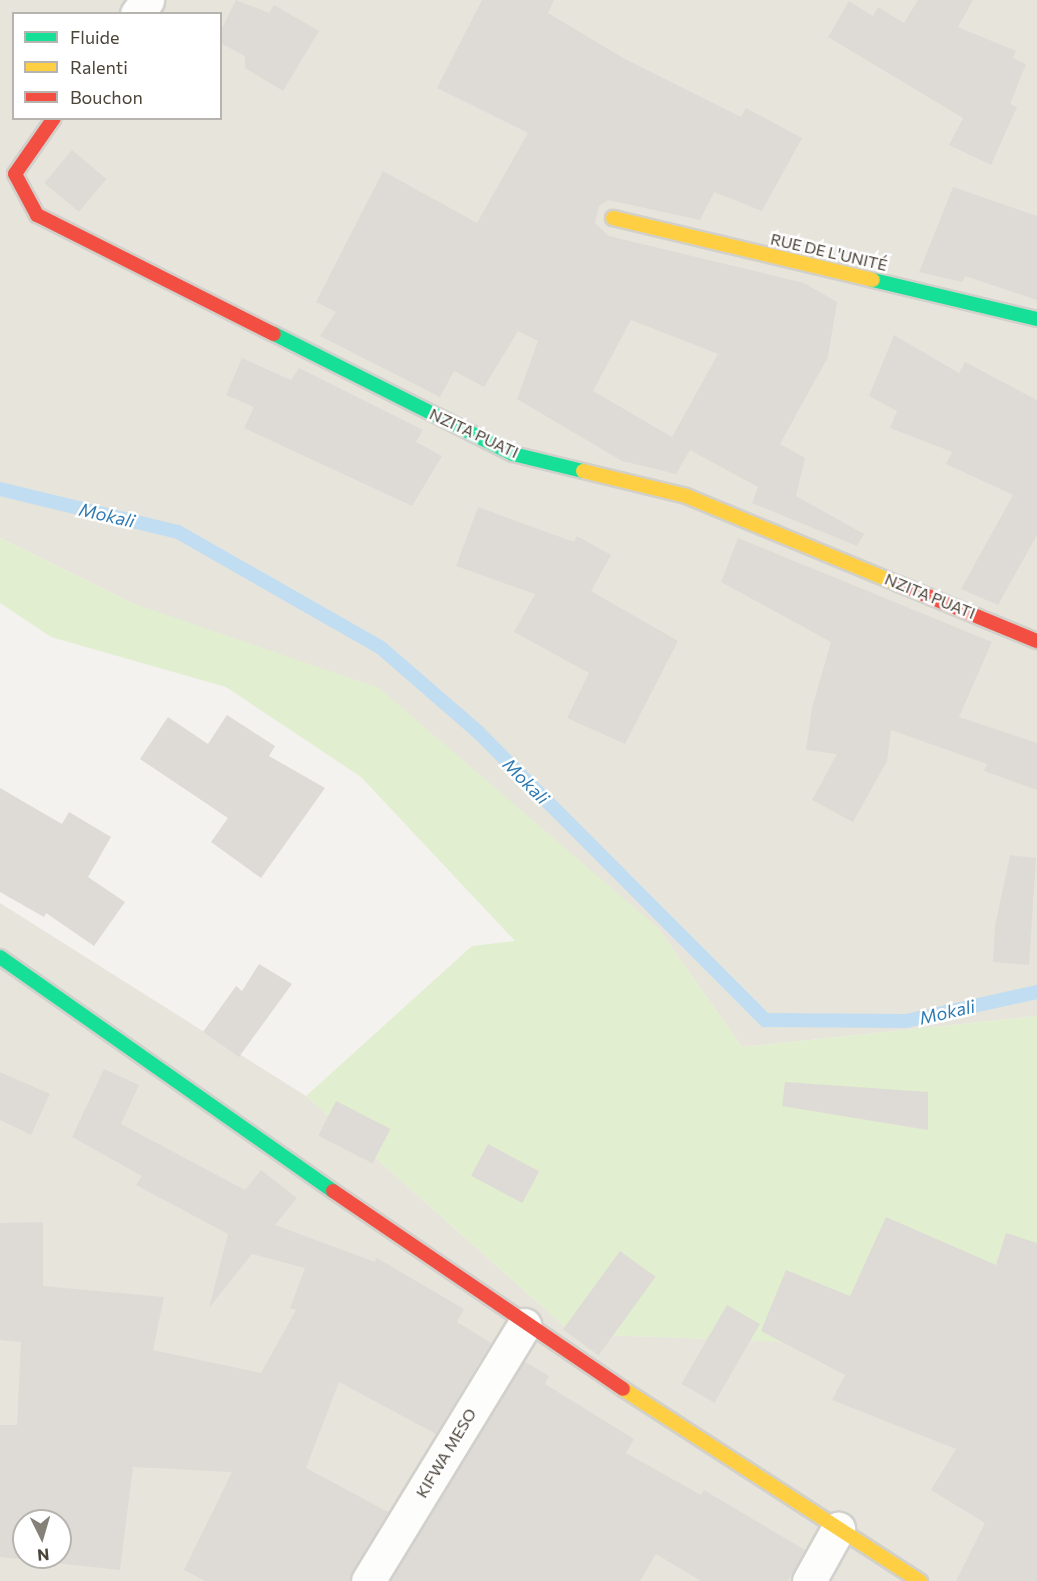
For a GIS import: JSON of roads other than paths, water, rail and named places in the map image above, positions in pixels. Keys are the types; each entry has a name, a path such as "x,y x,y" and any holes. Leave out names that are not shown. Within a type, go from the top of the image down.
{"street":[{"path":"138,12 147,0"},
{"name":"NZITA PUATI","path":"53,120 15,174 37,215 513,454 686,496 1037,641"},
{"name":"RUE DE L'UNITÉ","path":"613,218 1037,319"},
{"path":"0,957 524,1324 920,1581"},
{"name":"KIFWA MESO","path":"368,1581 524,1324"},
{"path":"809,1581 838,1529"}],"waterway":[{"name":"Mokali","path":"0,489 178,532 380,647 478,732 765,1020 906,1021 1037,992"}]}
